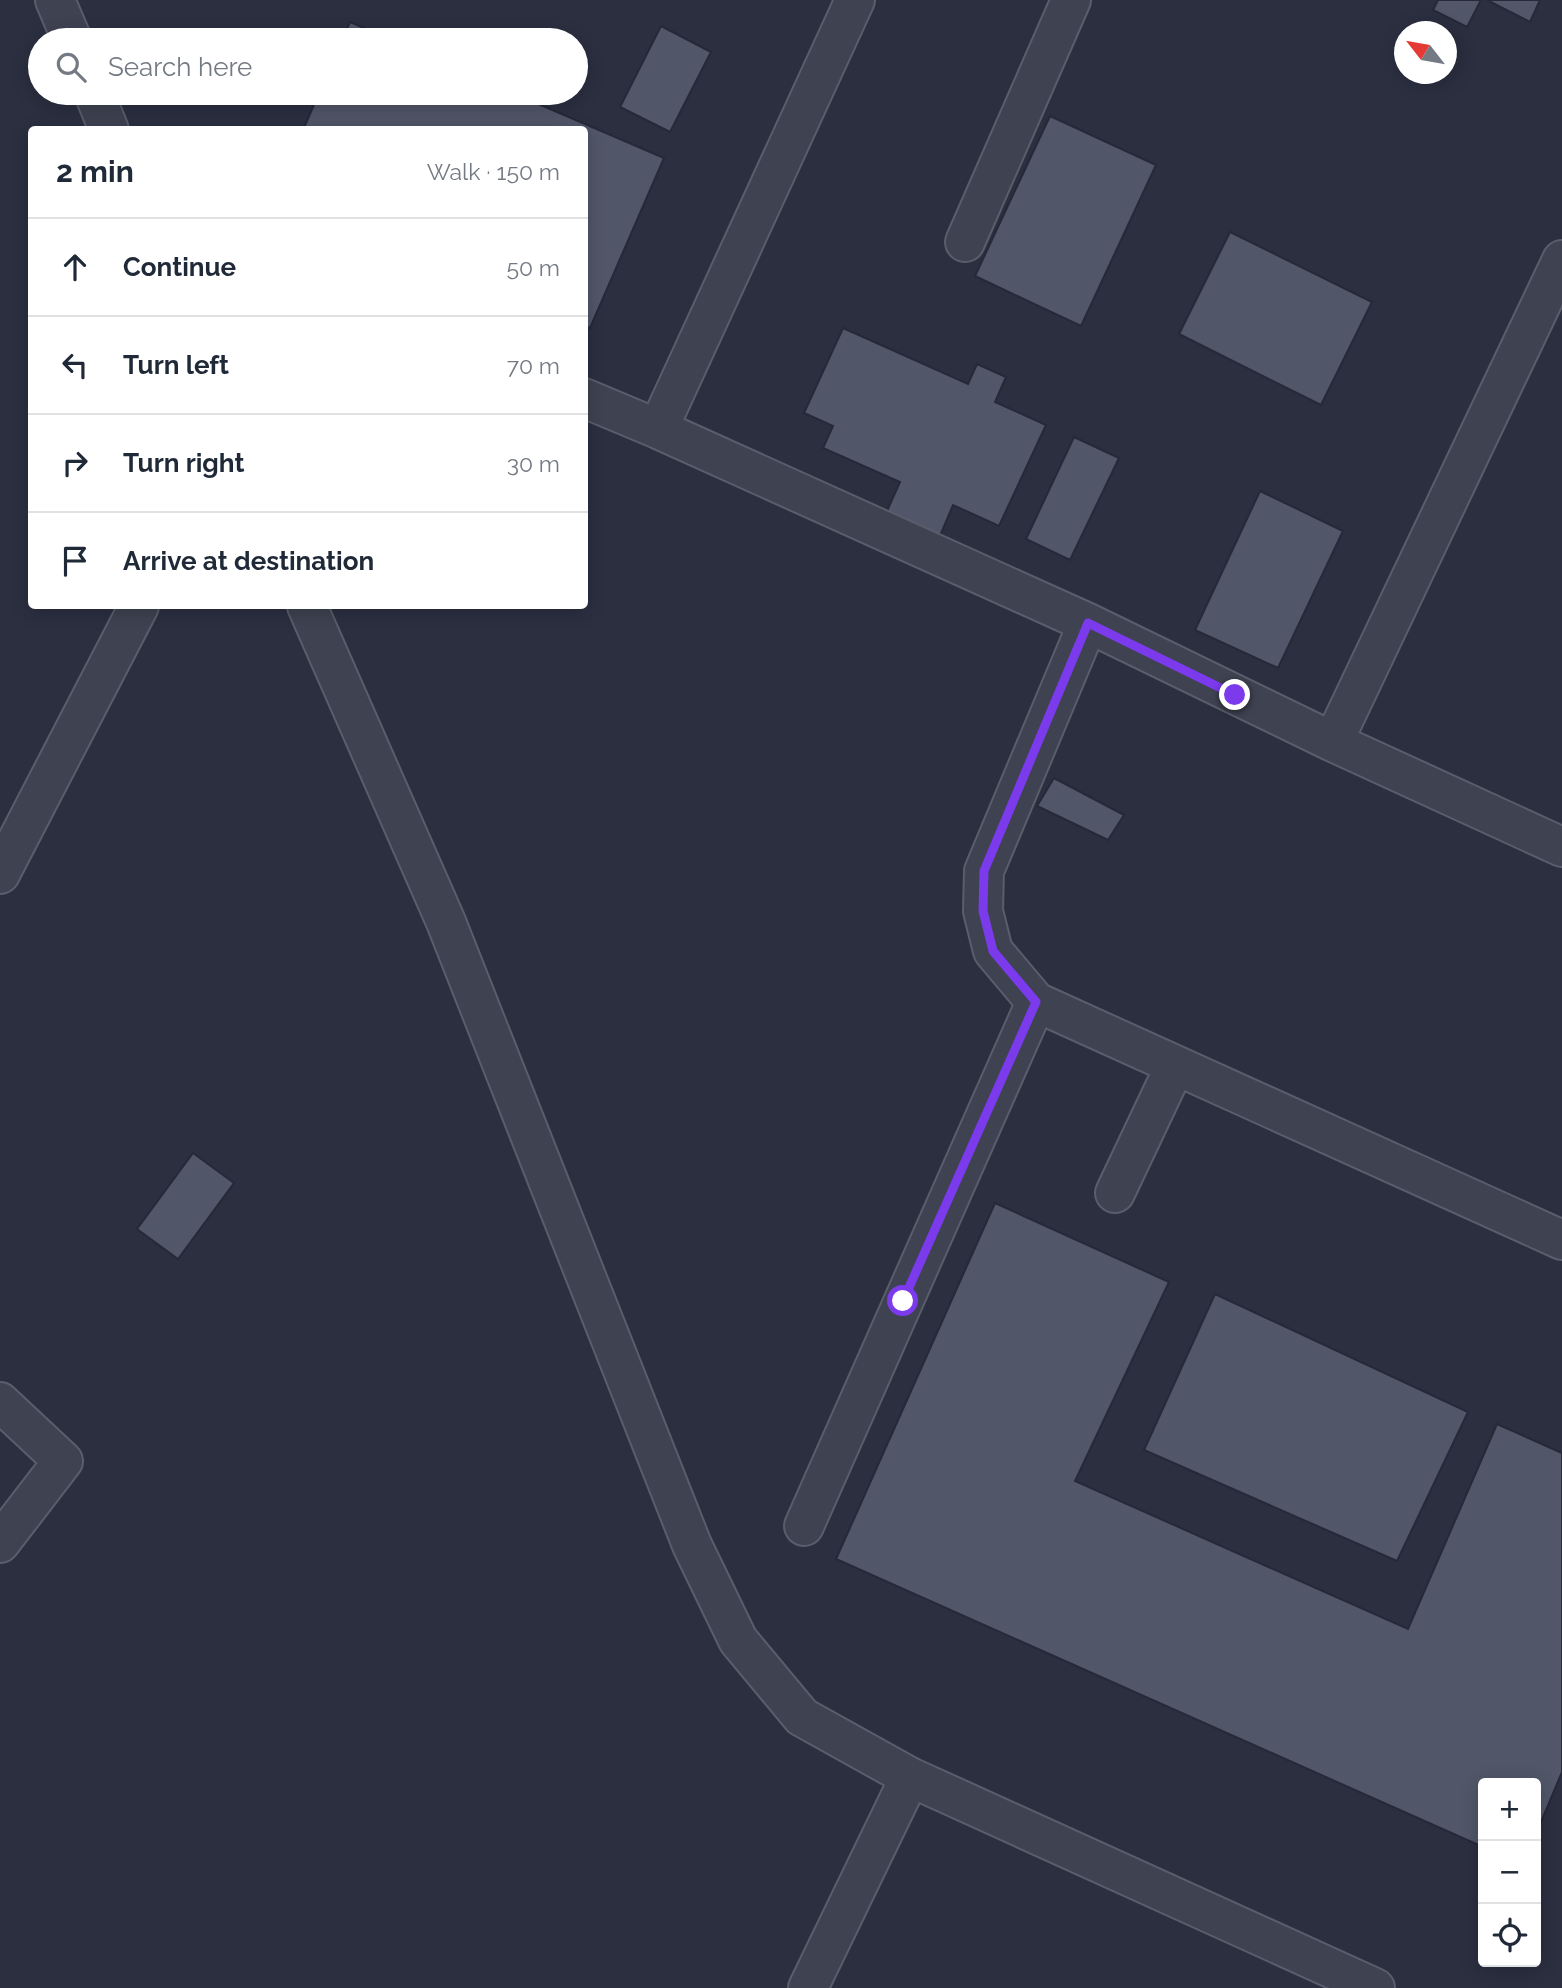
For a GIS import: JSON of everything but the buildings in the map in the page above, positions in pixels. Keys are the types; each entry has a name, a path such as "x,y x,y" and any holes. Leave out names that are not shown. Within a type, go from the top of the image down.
{"lane":[{"path":"55,0 67,28"},
{"path":"658,429 855,0"},
{"path":"965,242 1071,0"},
{"path":"99,105 107,126"},
{"path":"1333,742 1562,260"},
{"path":"588,400 1088,623 1333,742 1562,847"},
{"path":"0,874 137,609"},
{"path":"308,609 446,922 692,1545 738,1640 802,1717 911,1777 1375,1988"},
{"path":"1088,623 984,871 983,911 993,951 1036,1002 1562,1240"},
{"path":"804,1525 1036,1002"},
{"path":"1115,1193 1175,1066"},
{"path":"0,1402 63,1461 0,1544"},
{"path":"808,1988 911,1777"}],"route":[{"path":"903,1301 1036,1002 993,951 983,911 984,871 1088,623 1235,695"}]}
